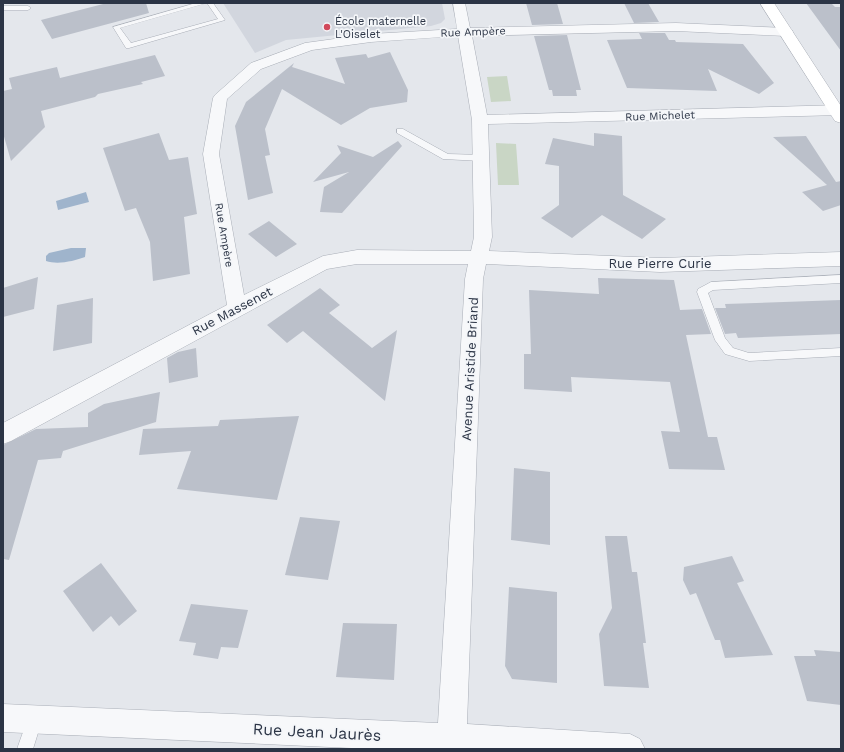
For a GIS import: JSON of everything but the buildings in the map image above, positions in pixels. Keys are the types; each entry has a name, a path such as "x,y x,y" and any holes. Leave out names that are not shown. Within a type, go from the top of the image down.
{"main road":[{"path":"768,3 839,113"}],"street":[{"name":"Avenue Aristide Briand","path":"452,738 474,278 480,258 483,237 480,120 459,3"},
{"name":"Rue Ampère","path":"237,308 211,154 220,98 256,66 310,46 371,38 465,32 676,27 786,32"},
{"name":"Rue Michelet","path":"480,120 839,113"},
{"name":"Rue Massenet","path":"3,434 323,263 357,257 480,258"},
{"name":"Rue Pierre Curie","path":"480,258 660,265 841,259"},
{"name":"Rue Jean Jaurès","path":"3,718 397,742 452,738 630,749"}],"lane":[{"path":"204,3 116,26 129,46 222,20 210,3"},
{"path":"3,8 28,8"},
{"path":"400,131 446,157 482,158"},
{"path":"841,280 711,286 702,292 720,340 729,351 749,357 841,352"},
{"path":"25,749 34,719"}],"shaded area":[{"name":"École maternelle L'Oiselet","path":"223,3 442,3 445,19 441,23 431,26 286,40 255,53"}],"green space":[{"path":"507,76 511,101 491,102 487,77"},
{"path":"496,143 516,144 519,185 498,185"}],"water":[{"path":"86,192 89,202 58,210 56,201"},
{"path":"71,248 86,248 85,257 61,263 46,261 46,256 49,253"}],"place":[{"name":"École maternelle L'Oiselet","path":"327,27"}]}
